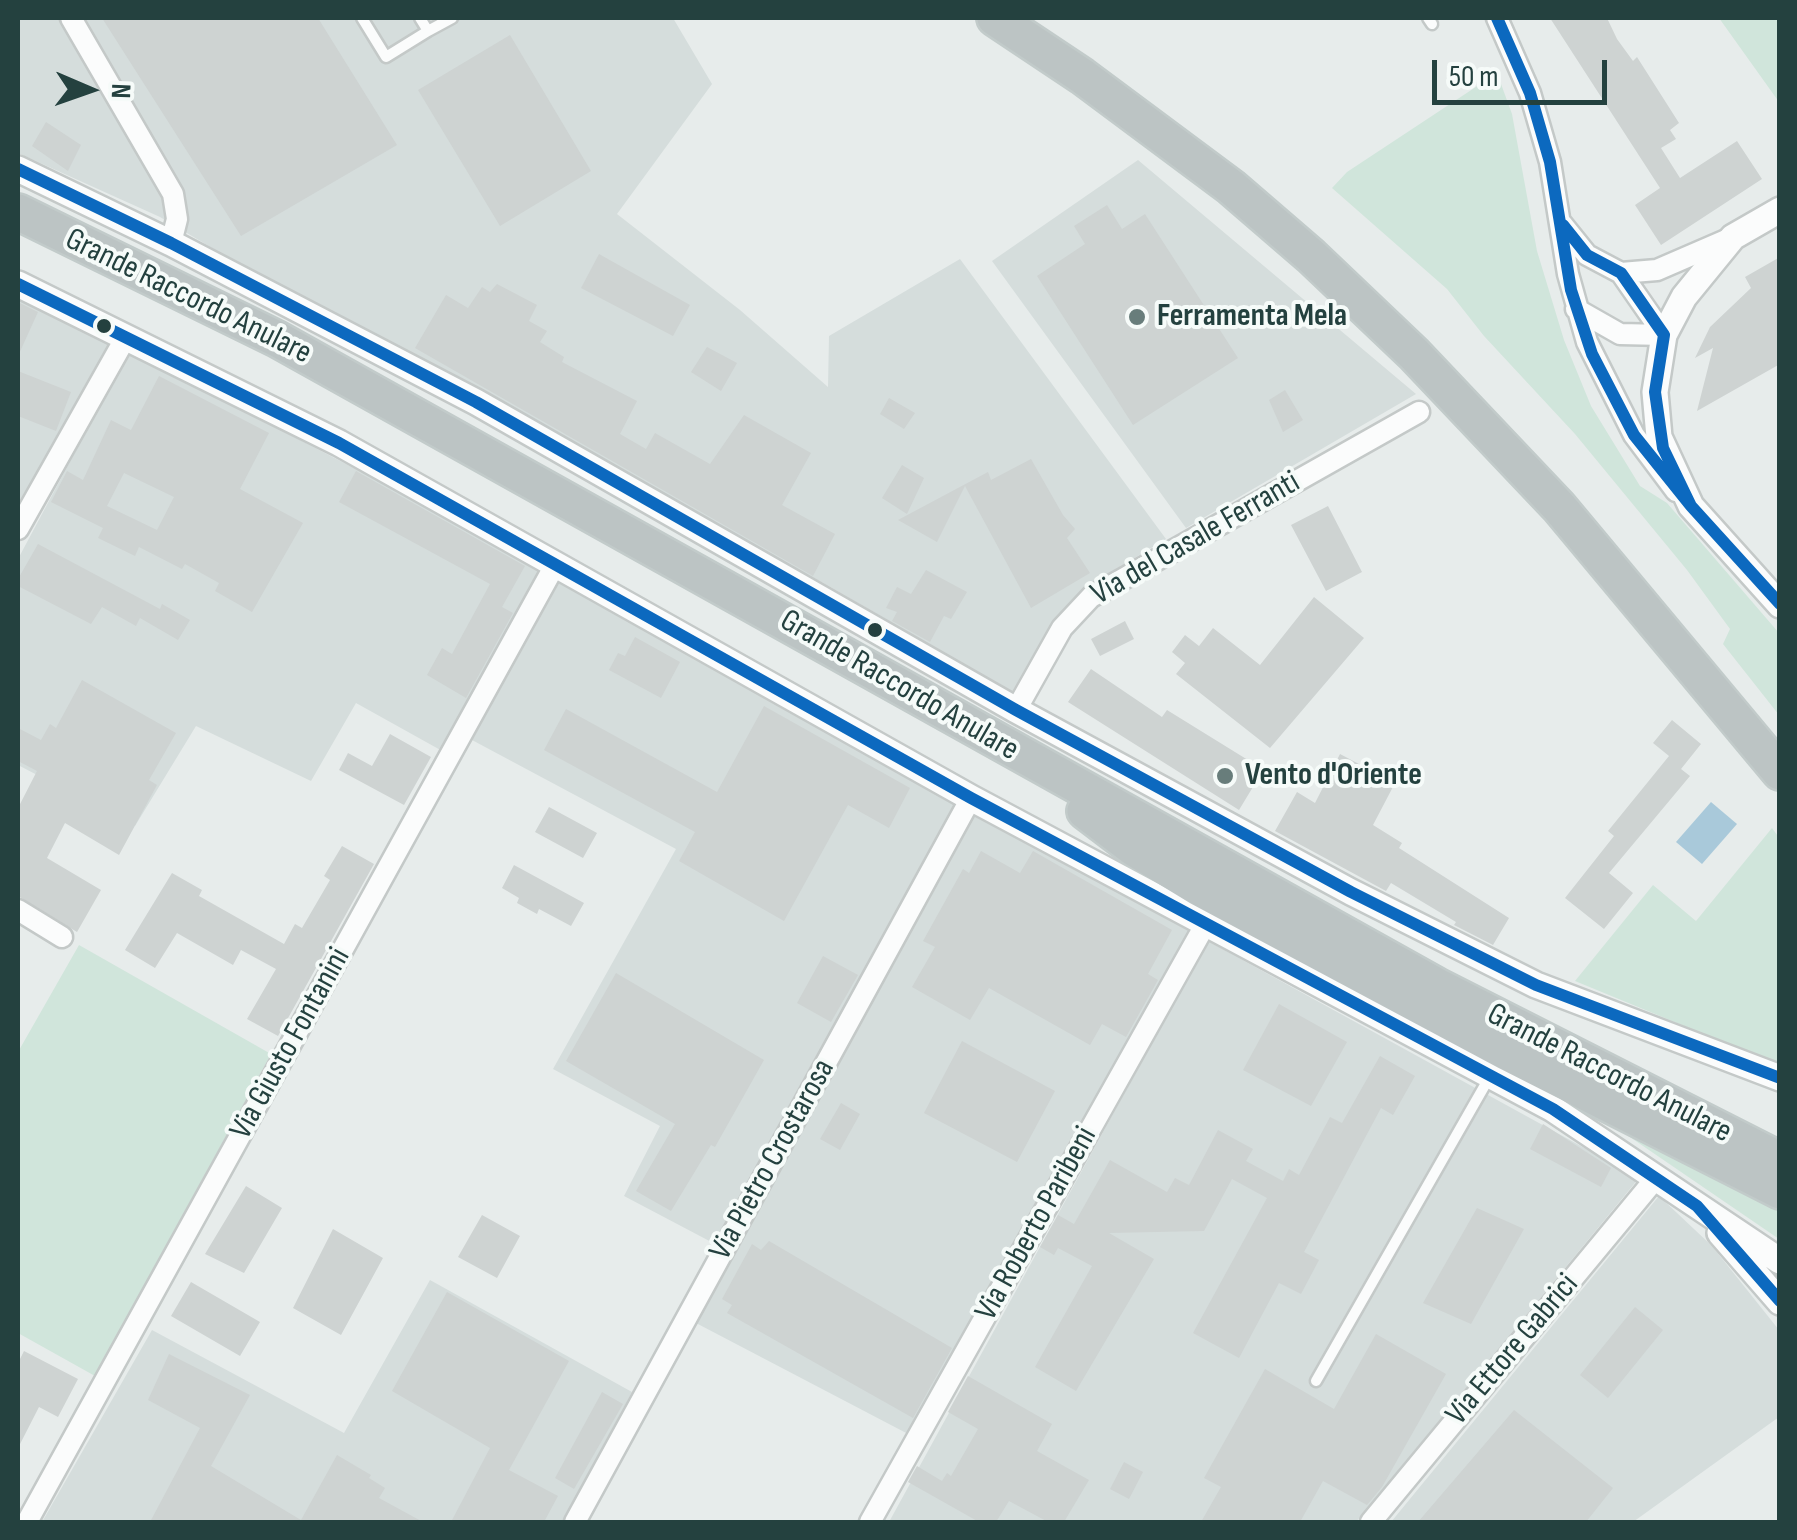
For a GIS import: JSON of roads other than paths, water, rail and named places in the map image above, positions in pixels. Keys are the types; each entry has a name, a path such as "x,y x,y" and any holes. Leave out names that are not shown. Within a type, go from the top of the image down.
{"highway":[{"path":"995,18 1082,76 1222,180 1386,327 1463,402 1559,507 1780,772"},
{"name":"Grande Raccordo Anulare","path":"18,212 278,339 1437,986 1780,1160"},
{"path":"1006,747 1106,828 1177,876 1506,1052 1780,1192"}],"street":[{"path":"71,18 174,194 177,220 171,243"},
{"path":"1497,18 1530,93 1550,162 1576,309 1592,354 1634,435 1739,563 1780,605"},
{"path":"18,169 171,243 476,402 1016,710 1351,892 1517,976 1780,1078"},
{"path":"1621,272 1663,268 1733,237 1780,210"},
{"path":"1559,220 1588,255 1621,272 1664,335"},
{"path":"1691,506 1668,460 1658,428 1655,392 1664,335 1684,297 1733,237"},
{"path":"18,284 339,443 971,798 1554,1109 1780,1261"},
{"path":"1576,309 1630,337 1664,335"},
{"path":"18,529 126,337"},
{"name":"Via del Casale Ferranti","path":"1016,710 1062,628 1091,597 1419,412"},
{"path":"1739,563 1780,585"},
{"name":"Via Giusto Fontanini","path":"27,1522 555,565"},
{"name":"Via Pietro Crostarosa","path":"575,1522 971,798"},
{"path":"18,910 62,937"},
{"name":"Via Roberto Paribeni","path":"870,1522 1205,926"},
{"name":"Via Ettore Gabrici","path":"1371,1522 1656,1178"},
{"path":"1698,1206 1780,1302"}],"lane":[{"path":"362,18 386,57 452,18"},
{"path":"420,18 428,31"},
{"path":"1316,1381 1489,1077"}],"water":[{"path":"1711,802 1737,824 1702,864 1676,842"}],"place":[{"name":"Ferramenta Mela","path":"1137,317"},
{"name":"Vento d'Oriente","path":"1225,776"}]}
